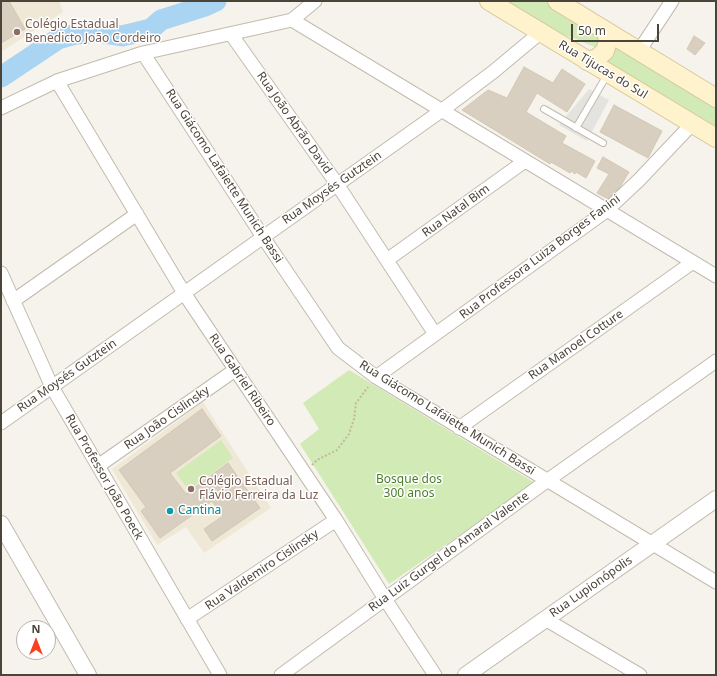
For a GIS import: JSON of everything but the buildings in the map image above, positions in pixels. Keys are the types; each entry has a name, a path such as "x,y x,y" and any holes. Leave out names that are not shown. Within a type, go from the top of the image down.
{"main road":[{"name":"Rua Tijucas do Sul","path":"489,1 716,138"},
{"path":"561,2 606,31 716,97"},
{"path":"587,61 597,58 605,51 608,41 606,31"}],"street":[{"path":"1,108 57,80 143,53 292,20 315,1"},
{"path":"639,51 672,1"},
{"path":"292,20 716,276"},
{"name":"Rua Moysés Gutztein","path":"1,423 441,111 494,72 541,32"},
{"name":"Rua João Abrão David","path":"231,34 337,184 435,334"},
{"name":"Rua Giácomo Lafaiette Munich Bassi","path":"143,53 263,237 338,348 376,377 716,582"},
{"name":"Rua Gabriel Ribeiro","path":"57,80 184,293 336,520 385,599 435,675"},
{"name":"Rua Professora Luiza Borges Fanini","path":"376,377 606,210 639,180 692,124"},
{"name":"Rua Natal Bim","path":"387,260 525,161"},
{"path":"13,301 137,214"},
{"name":"Rua Manoel Cotture","path":"459,428 692,262"},
{"name":"Rua Professor João Poeck","path":"1,273 52,387 220,675"},
{"name":"Rua Luiz Gurgel do Amaral Valente","path":"281,675 548,480 716,361"},
{"name":"Rua João Cislinsky","path":"98,466 235,370"},
{"name":"Rua Lupionópolis","path":"466,675 716,499"},
{"name":"Rua Valdemiro Cislinsky","path":"187,619 336,520"},
{"path":"1,524 88,675"},
{"path":"545,619 640,675"}],"lane":[{"path":"576,128 608,74"},
{"path":"544,110 603,144"}],"path":[{"path":"304,473 317,460 337,450 349,434 354,419 356,403 376,377"}],"shaded area":[{"name":"Colégio Estadual Benedicto João Cordeiro","path":"1,1 59,1 63,12 1,52"},
{"path":"589,89 609,100 587,141 559,125"},
{"name":"Colégio Estadual Flávio Ferreira da Luz","path":"203,402 271,508 204,553 186,527 157,545 112,469"}],"green space":[{"path":"502,1 545,1 601,34 597,48 551,31"},
{"path":"617,46 716,106 716,129 601,61 612,53"},
{"name":"Bosque dos 300 anos","path":"349,370 535,483 389,584 300,444 319,429 303,403"},
{"path":"221,440 233,458 189,490 176,473"}],"waterway":[{"path":"1,77 58,39 76,34 97,32 122,36 151,29 161,20 216,1"}],"place":[{"name":"Colégio Estadual Benedicto João Cordeiro","path":"17,32"},
{"name":"Colégio Estadual Flávio Ferreira da Luz","path":"191,489"},
{"name":"Cantina","path":"170,511"}]}
